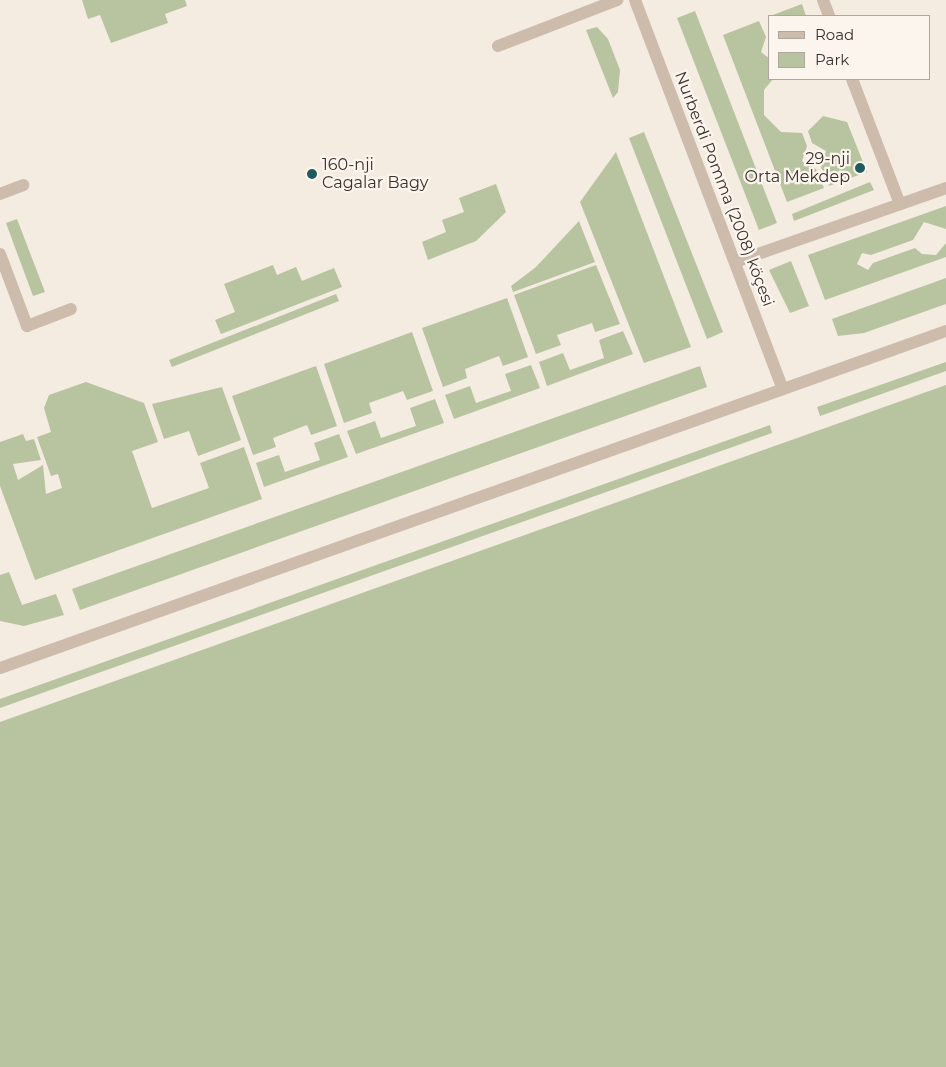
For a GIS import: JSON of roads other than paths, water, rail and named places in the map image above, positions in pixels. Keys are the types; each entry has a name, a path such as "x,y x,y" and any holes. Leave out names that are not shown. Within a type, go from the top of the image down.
{"street":[{"path":"498,46 617,0"},
{"name":"Nurberdi Pomma (2008) köçesi","path":"635,0 783,390"},
{"path":"822,0 829,15"},
{"path":"852,80 900,204"},
{"path":"0,194 23,185"},
{"path":"735,262 946,188"},
{"path":"0,254 27,326 71,309"},
{"path":"0,668 946,332"}],"place":[{"name":"29-nji Orta Mekdep","path":"860,168"},
{"name":"160-nji Cagalar Bagy","path":"312,174"}]}
